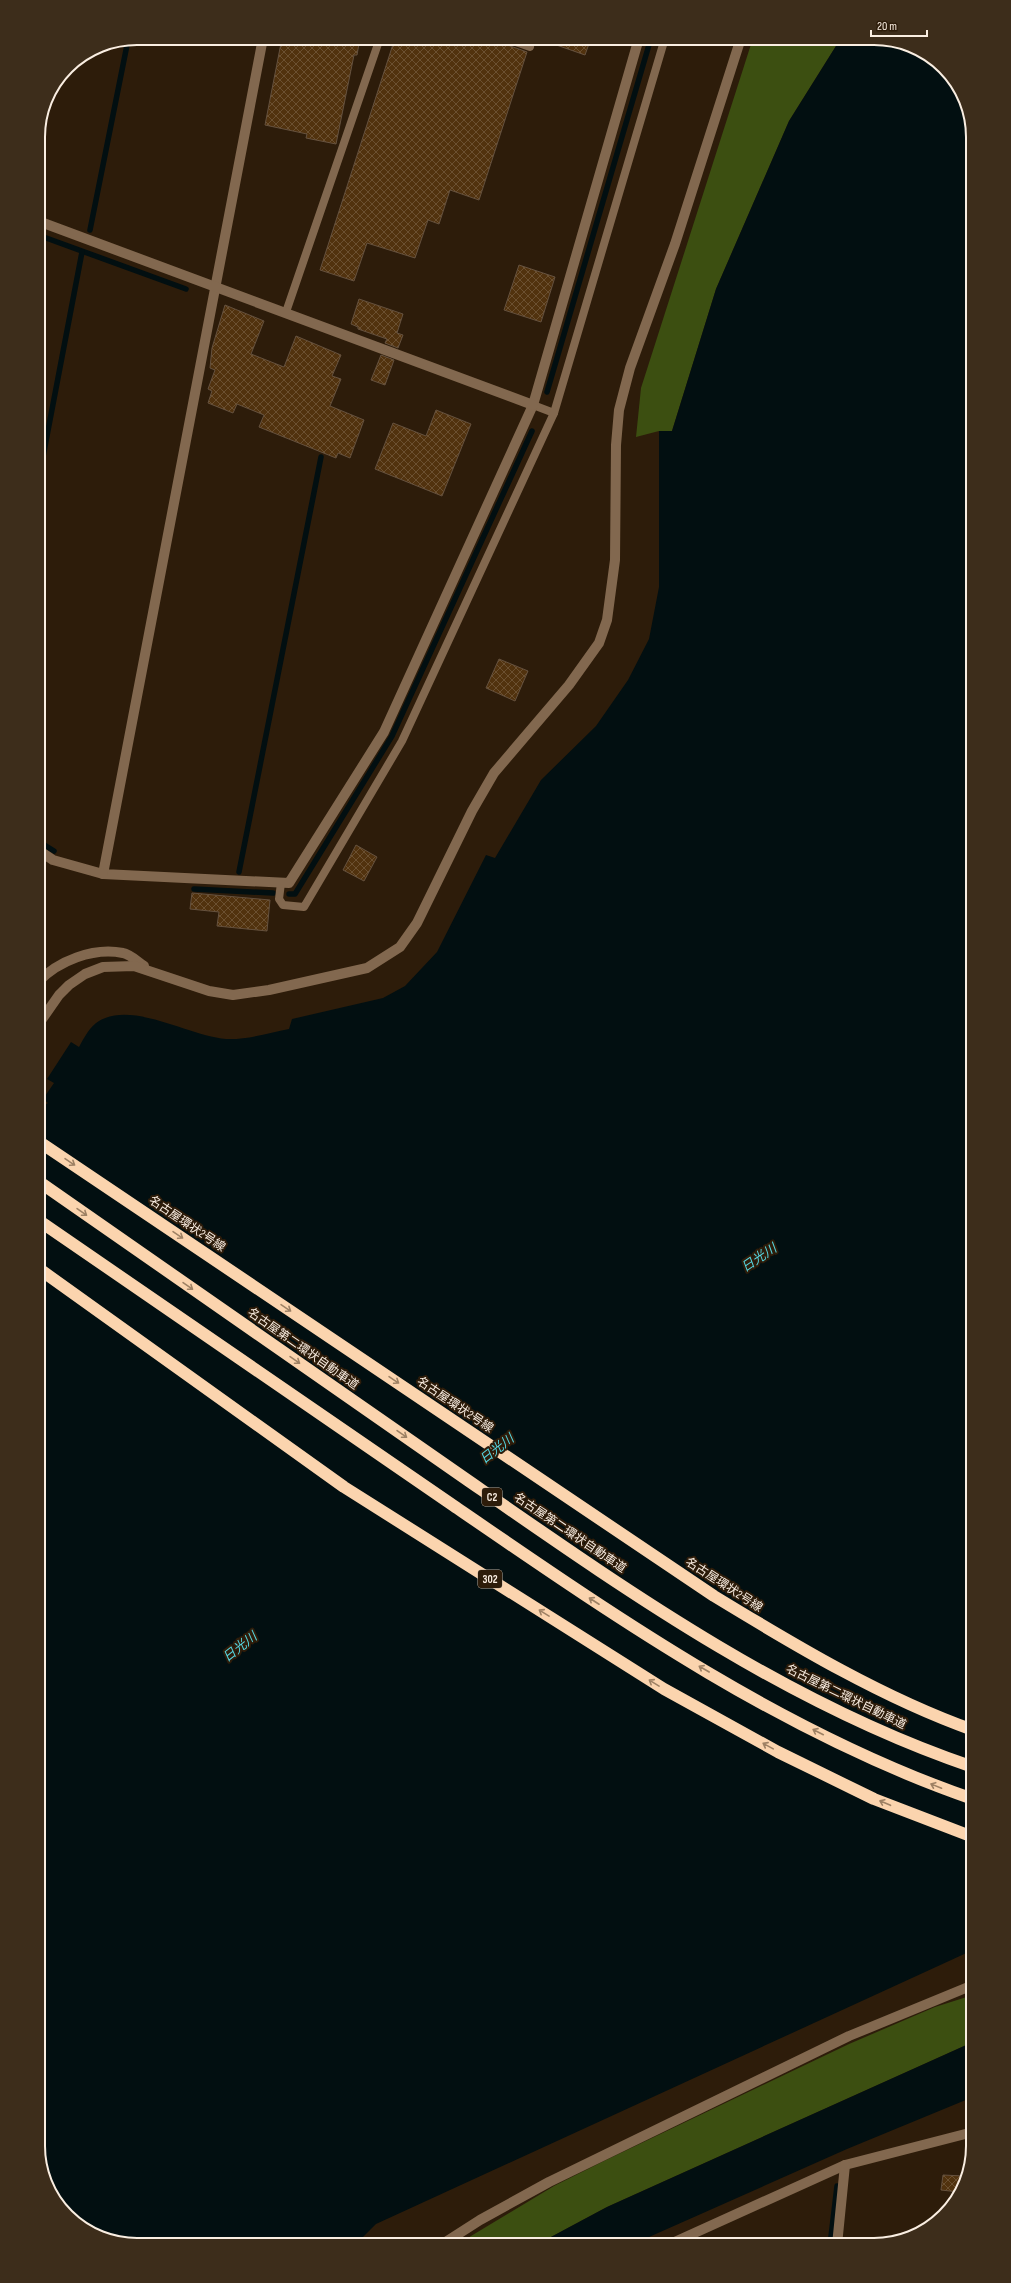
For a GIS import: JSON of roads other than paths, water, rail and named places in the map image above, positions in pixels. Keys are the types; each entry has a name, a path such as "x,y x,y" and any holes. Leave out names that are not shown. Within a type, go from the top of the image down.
{"highway":[{"name":"名古屋環状2号線","path":"45,1146 714,1596 795,1646 879,1689 966,1727"},
{"name":"名古屋第二環状自動車道","path":"45,1186 568,1550 692,1630 785,1683 876,1729 966,1764"},
{"name":"C2","path":"45,1225 557,1577 676,1653 774,1710 862,1754 940,1788 966,1797"},
{"name":"302","path":"45,1273 344,1487 664,1689 778,1752 868,1796 966,1836"}],"street":[{"path":"103,874 214,285 262,45"},
{"path":"45,855 53,860 103,874 289,883 384,732 533,405 637,45"},
{"path":"45,1015 59,994 68,985 85,974 104,967 134,966 209,991 233,995 269,990 367,968 400,947 417,923 472,811 494,773 569,685 599,643 607,620 615,560 616,445 619,410 630,368 675,244 739,45"},
{"path":"45,223 533,405"},
{"path":"45,976 58,965 79,957 102,952 124,953 153,972"},
{"path":"452,2238 480,2220 548,2182 849,2036 966,1988"},
{"path":"683,2238 845,2164 966,2134"},
{"path":"838,2238 845,2164"}],"lane":[{"path":"286,312 378,45"},
{"path":"524,45 530,47"},
{"path":"281,883 279,899 283,905 304,907 402,741 554,413 663,45"},
{"path":"533,405 554,413"}],"water":[{"name":"日光川","path":"837,45 880,45 898,48 920,57 943,76 957,96 966,131 966,1953 376,2224 362,2238 131,2238 107,2233 96,2229 81,2219 64,2202 54,2187 50,2176 45,2146 45,1105 48,1103 45,1101 45,1096 54,1083 47,1079 71,1042 79,1047 93,1026 99,1021 113,1016 128,1015 144,1017 211,1037 234,1039 258,1036 289,1029 292,1019 383,998 405,986 437,952 486,855 495,858 541,780 596,726 628,680 649,639 659,587 659,431 672,431 716,289 789,121"},
{"path":"966,2045 966,2100 847,2149 647,2238 549,2238 607,2207"}],"waterway":[{"path":"547,392 649,45"},
{"path":"90,230 127,46"},
{"path":"45,238 186,289"},
{"path":"45,446 82,252"},
{"path":"289,894 295,894 392,736 532,431"},
{"path":"239,872 321,457"},
{"path":"45,845 54,851"},
{"path":"194,889 273,893"},
{"path":"831,2238 837,2186"}]}
